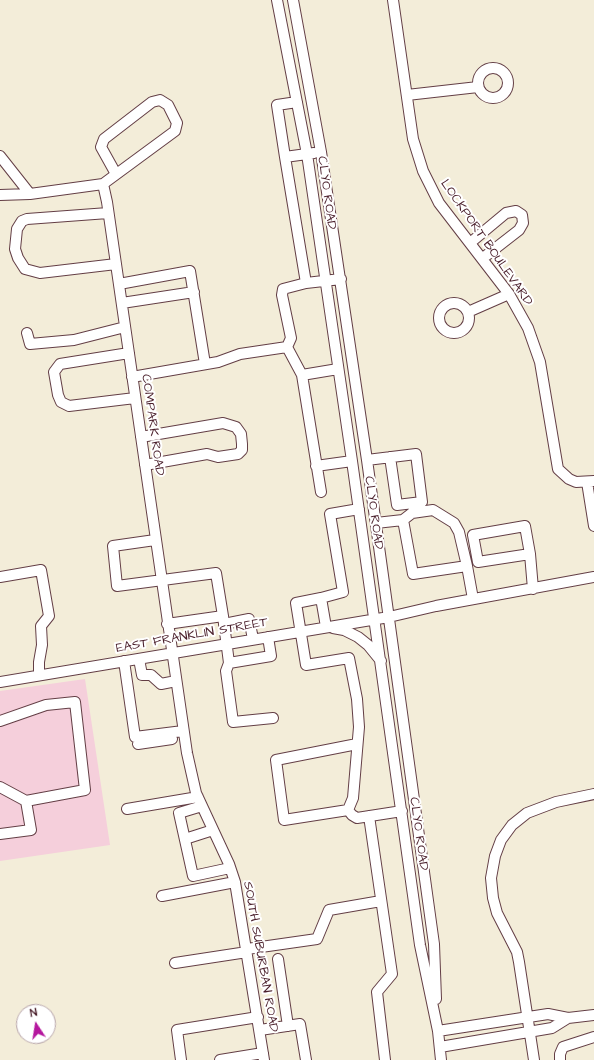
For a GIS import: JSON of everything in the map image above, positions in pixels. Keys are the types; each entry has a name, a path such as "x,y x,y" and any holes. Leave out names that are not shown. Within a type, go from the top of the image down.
{"street":[{"name":"CLYO ROAD","path":"277,0 307,154 375,619 420,945 438,1031"},
{"name":"CLYO ROAD","path":"293,0 321,152 341,278 376,523 434,944 438,1031 441,1060"},
{"name":"LOCKPORT BOULEVARD","path":"393,0 413,139 423,171 439,203 483,258 509,294 528,328 540,362 558,470 569,479 590,481 594,526"},
{"path":"407,95 478,86"},
{"path":"0,195 30,194 103,184 175,131 177,123 176,117 168,105 160,100 152,102 104,140 101,147 116,174"},
{"path":"297,102 277,105 306,283"},
{"path":"285,157 321,152"},
{"path":"0,156 30,194"},
{"name":"COMPARK ROAD","path":"103,184 122,303 171,653"},
{"path":"470,243 506,212 516,211 522,215 523,223 519,230 483,258"},
{"path":"108,213 27,219 22,221 17,229 15,249 18,258 25,269 40,273 116,264"},
{"path":"119,284 190,272 205,364"},
{"path":"287,347 291,338 282,295 283,289 306,283 341,278"},
{"path":"122,303 194,292"},
{"path":"468,312 509,294"},
{"path":"27,333 30,344 74,340 125,327"},
{"path":"132,377 205,364 240,354 287,347"},
{"path":"287,347 302,375 321,492"},
{"path":"129,353 60,364 54,372 58,395 61,402 69,406 135,398"},
{"path":"302,375 338,369"},
{"path":"141,437 223,423 236,427 240,434 242,444 242,450 238,454 218,457 208,454 145,465"},
{"path":"367,460 390,457 416,454 422,502 397,506 390,457"},
{"path":"316,466 352,461"},
{"path":"348,810 353,798 359,727 357,700 349,658 306,665 296,603 343,592 330,514 359,509"},
{"path":"376,523 403,520 412,513 434,510 454,523 459,532 468,566 473,599"},
{"path":"403,520 412,574 468,566"},
{"path":"530,554 478,562 473,535 525,526 530,554 533,589"},
{"path":"155,540 113,546 118,586 216,573 229,663 226,671 233,722 273,718"},
{"path":"0,577 41,570 48,616 41,626 42,644 39,662 39,675"},
{"name":"EAST FRANKLIN STREET","path":"0,682 389,617 473,599 594,577"},
{"path":"321,598 327,627 344,630 358,637 368,645 381,662"},
{"path":"167,624 249,619 253,639"},
{"path":"229,663 271,656 268,637"},
{"name":"SOUTH SUBURBAN ROAD","path":"171,653 190,773 200,802 235,882 264,1057"},
{"path":"139,659 142,675"},
{"path":"124,661 135,737 184,734"},
{"path":"126,678 151,675 161,684 176,681"},
{"path":"0,721 46,705 75,702 85,790 26,801 0,787"},
{"path":"138,744 184,734"},
{"path":"348,810 284,820 276,760 357,744"},
{"path":"534,1060 516,952 497,914 493,898 492,878 495,856 501,840 512,825 527,814 556,802 594,794"},
{"path":"0,834 31,830 26,801"},
{"path":"127,809 200,802"},
{"path":"200,802 179,813 193,876 230,868"},
{"path":"348,810 352,816 357,818 402,812"},
{"path":"369,816 392,974 376,992 385,1060"},
{"path":"185,840 213,830"},
{"path":"162,896 235,882"},
{"path":"175,963 317,939 329,910 381,902"},
{"path":"278,959 288,1026"},
{"path":"438,1031 548,1014 568,1018 594,1015"},
{"path":"181,1060 177,1030 258,1017"},
{"path":"440,1047 552,1028 568,1018"},
{"path":"260,1030 300,1024 306,1060"},
{"path":"560,1060 560,1054 563,1047 594,1037"},
{"path":"220,1060 264,1057"}],"shaded area":[{"path":"85,679 110,845 0,861 0,691"}]}
